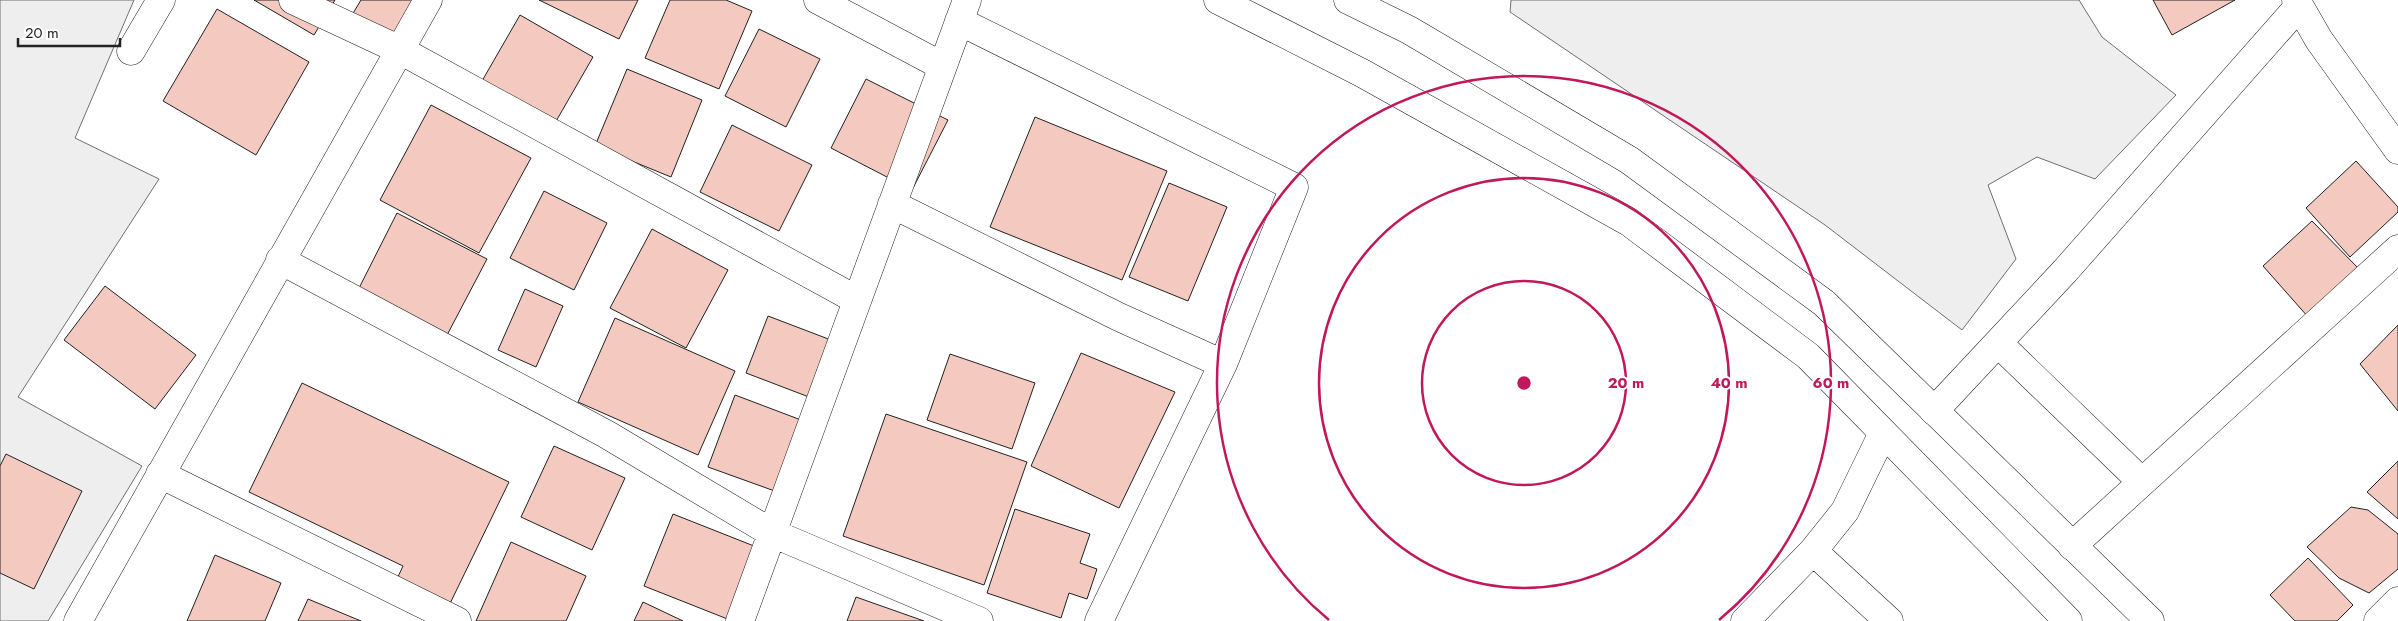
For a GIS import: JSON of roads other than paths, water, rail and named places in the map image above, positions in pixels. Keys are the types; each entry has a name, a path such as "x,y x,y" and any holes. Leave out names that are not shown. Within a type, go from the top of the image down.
{"street":[{"path":"131,52 161,0"},
{"path":"293,0 400,50 857,300"},
{"path":"78,621 428,0"},
{"path":"818,0 942,66"},
{"path":"1218,0 1362,73 1629,222 1808,356 2068,621"},
{"path":"1348,0 1409,30 1629,160 1824,303 2150,621"},
{"path":"1934,411 2078,256 2298,3 2319,40 2398,150"},
{"path":"740,621 963,10 1294,187 1223,364 1100,621"},
{"path":"892,204 1119,317 1223,364"},
{"path":"2072,546 2398,249"},
{"path":"280,260 606,434 772,533 979,621"},
{"path":"1998,343 2142,482"},
{"path":"1745,621 1813,551 1844,511 1883,433"},
{"path":"160,474 457,621"},
{"path":"1813,551 1889,621"},
{"path":"2378,621 2398,601"}]}
